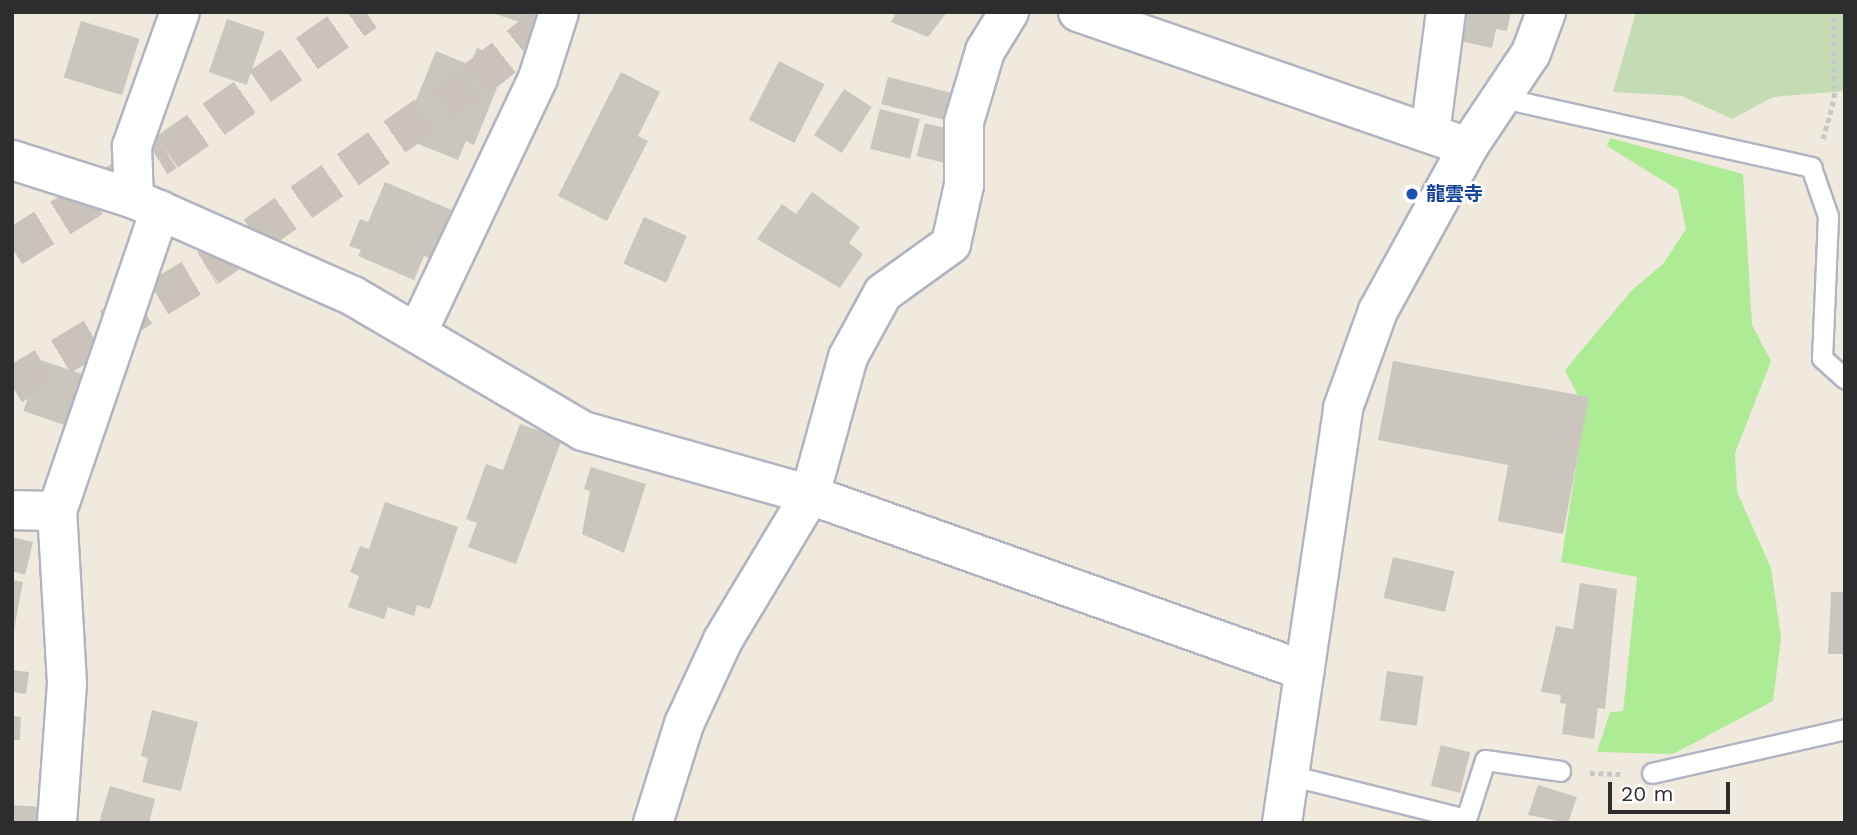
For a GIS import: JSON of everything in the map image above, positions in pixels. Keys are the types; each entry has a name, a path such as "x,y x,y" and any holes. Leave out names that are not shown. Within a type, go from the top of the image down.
{"street":[{"path":"57,823 67,682 57,511 146,205 132,146 180,12"},
{"path":"418,331 538,78 559,12"},
{"path":"653,823 684,724 723,640 810,495 848,356 883,293 951,244 964,185 964,122 985,51 1009,12"},
{"path":"1078,12 1468,147"},
{"path":"1430,133 1446,12"},
{"path":"1282,823 1343,408 1378,311 1468,147 1503,99 1531,53 1546,12"},
{"path":"12,160 146,205 353,296 418,331 583,430 810,495 1305,671"},
{"path":"12,510 57,511"}],"lane":[{"path":"1503,99 1811,167 1828,216 1822,358 1845,379"},
{"path":"1652,773 1845,729"},
{"path":"1289,775 1466,819 1485,760 1560,771"}],"path":[{"path":"1811,167 1834,98 1833,12"},
{"path":"1560,771 1652,773"}],"green space":[{"path":"1636,12 1845,12 1845,91 1773,97 1732,119 1682,96 1613,92"},
{"path":"1610,138 1743,174 1752,325 1771,361 1735,453 1737,492 1771,568 1781,638 1773,701 1673,754 1597,752 1610,712 1623,711 1637,577 1561,562 1585,410 1565,370 1632,290 1663,264 1686,229 1678,190 1607,146"}],"building":[{"path":"488,12 537,12 533,26"},
{"path":"889,12 947,12 928,37 891,22 895,15"},
{"path":"1466,12 1511,12 1507,31 1496,29 1492,48 1460,41"},
{"path":"227,19 265,32 247,85 209,72"},
{"path":"81,21 139,39 122,95 64,77"},
{"path":"477,48 498,56 487,84 497,88 474,145 466,141 458,160 401,137 436,51 470,65"},
{"path":"779,61 824,84 794,143 749,120"},
{"path":"621,72 660,92 638,136 648,141 607,221 558,196"},
{"path":"888,77 954,93 947,121 881,104"},
{"path":"844,89 872,107 842,153 814,135"},
{"path":"880,109 920,119 910,159 870,149"},
{"path":"925,123 953,130 945,163 917,156"},
{"path":"385,182 454,211 433,260 424,256 414,280 358,256 361,250 349,246 360,219 368,222"},
{"path":"812,192 860,227 849,243 863,254 840,288 757,239 782,204 796,214"},
{"path":"644,217 687,236 666,283 623,264"},
{"path":"41,360 84,375 67,426 23,411"},
{"path":"1393,361 1589,397 1563,534 1498,521 1508,465 1378,440"},
{"path":"520,424 562,439 516,564 468,547 477,523 466,519 486,464 503,470"},
{"path":"591,467 646,484 624,553 582,534 590,491 584,489"},
{"path":"385,502 458,527 430,609 417,605 414,616 388,607 384,619 348,607 359,576 350,572 360,546 369,549"},
{"path":"12,537 33,542 25,575 12,571"},
{"path":"1393,557 1454,571 1445,612 1384,598"},
{"path":"12,580 23,582 14,630 12,630"},
{"path":"1580,583 1617,589 1605,709 1598,708 1594,739 1562,734 1566,704 1560,703 1561,695 1541,692 1556,626 1573,629"},
{"path":"1831,592 1845,592 1845,654 1828,654"},
{"path":"12,670 29,672 26,694 12,692"},
{"path":"1387,671 1424,676 1417,726 1380,721"},
{"path":"152,710 198,722 181,791 142,782 148,758 141,756"},
{"path":"12,716 21,717 20,740 12,740"},
{"path":"1441,745 1470,752 1460,793 1431,786"},
{"path":"1538,785 1577,797 1568,823 1528,815"},
{"path":"110,786 155,799 149,823 99,823"},
{"path":"12,805 41,807 40,823 12,823"}],"tunnel":[{"path":"12,248 167,152 366,12"},
{"path":"12,386 208,268 474,81 561,12"}],"place":[{"name":"龍雲寺","path":"1412,194"}]}
